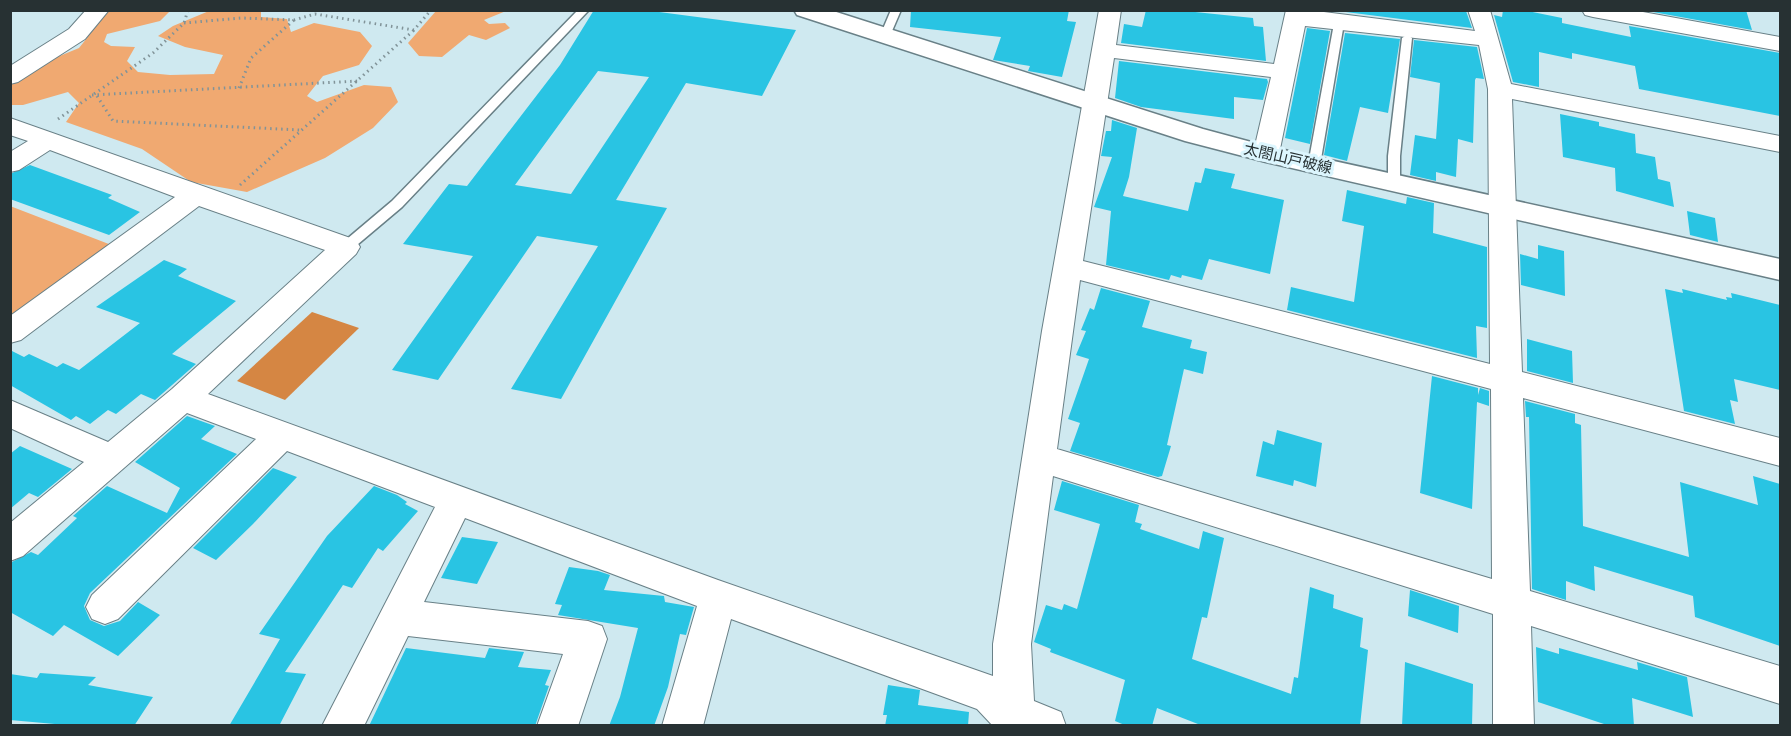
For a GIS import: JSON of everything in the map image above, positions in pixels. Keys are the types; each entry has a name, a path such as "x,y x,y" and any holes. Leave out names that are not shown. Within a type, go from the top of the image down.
{"main road":[{"name":"太閤山戸破線","path":"805,10 1194,135 1266,154 1780,270"}],"street":[{"path":"10,77 77,34 98,10"},
{"path":"1025,722 1012,644 1068,267 1110,10"},
{"path":"1479,10 1489,39 1500,89 1514,726"},
{"path":"1593,10 1780,44"},
{"path":"1266,154 1297,14 1489,39"},
{"path":"1103,50 1285,72"},
{"path":"1500,89 1780,144"},
{"path":"10,126 346,248 183,398 10,545"},
{"path":"10,164 42,138"},
{"path":"10,332 208,199"},
{"path":"1068,267 1780,452"},
{"path":"183,398 281,436 458,498 718,597 990,693 1025,722"},
{"path":"10,413 111,459"},
{"path":"105,607 281,436"},
{"path":"1041,458 1780,685"},
{"path":"342,726 458,498"},
{"path":"682,726 718,597"},
{"path":"397,616 588,639 557,726"}],"lane":[{"path":"346,248 397,204 584,10"},
{"path":"885,36 896,10"},
{"path":"1314,165 1338,30"},
{"path":"1394,183 1394,156 1407,38"}],"path":[{"path":"42,138 94,95 153,53 184,23 188,10"},
{"path":"208,199 300,130 358,81 414,30 431,10"},
{"path":"184,23 241,18 294,20 315,14 414,30"},
{"path":"239,88 250,58 294,20"},
{"path":"94,95 358,81"},
{"path":"94,95 114,121 300,130"}],"shaded area":[{"path":"107,10 170,11 160,21 107,34 104,42 111,46 135,47 127,61 138,72 170,75 214,74 223,55 185,47 158,36 173,26 209,11 261,11 261,17 287,19 291,32 314,23 360,32 372,46 359,65 323,76 307,96 317,102 364,85 391,87 398,102 373,128 325,158 247,192 191,182 142,149 66,122 79,103 68,92 23,105 11,105 11,82 38,65 79,48 87,38 93,23"},
{"path":"436,11 506,11 484,20 489,24 505,23 510,28 486,40 469,35 442,57 419,56 408,43"},
{"path":"10,206 114,246 10,322"},
{"path":"312,312 359,328 285,400 237,381"}],"building":[{"path":"594,10 644,10 796,30 762,96 686,83 616,200 667,208 561,399 511,389 598,246 537,236 438,380 392,370 473,256 403,244 449,184 467,186 560,65","holes":["598,71 649,77 571,194 515,185"]},
{"path":"911,10 1069,10 1067,21 1076,22 1062,77 1028,71 1030,66 993,60 1001,37 910,27"},
{"path":"1146,10 1176,10 1253,18 1254,26 1263,27 1266,61 1121,43 1124,24 1142,27"},
{"path":"1330,10 1463,10 1466,11 1472,28"},
{"path":"1503,10 1523,10 1562,18 1562,23 1631,37 1629,26 1780,53 1780,116 1639,89 1635,66 1572,53 1572,59 1539,52 1539,87 1513,82 1494,15 1502,17"},
{"path":"1653,10 1746,10 1752,30 1653,12"},
{"path":"1307,28 1330,31 1310,144 1285,138"},
{"path":"1345,33 1400,39 1388,113 1360,107 1347,161 1324,155"},
{"path":"1414,40 1477,47 1484,79 1476,78 1475,80 1473,143 1458,139 1456,177 1436,172 1436,181 1410,175 1415,135 1436,139 1440,83 1410,77"},
{"path":"1119,61 1267,79 1268,82 1263,100 1234,97 1234,119 1141,107 1115,98"},
{"path":"1560,114 1599,122 1599,126 1635,134 1636,153 1655,157 1658,179 1670,182 1674,207 1616,191 1615,168 1563,157"},
{"path":"1112,120 1137,128 1129,177 1123,196 1188,211 1195,182 1201,183 1205,168 1235,174 1231,188 1284,200 1270,274 1209,259 1202,280 1171,275 1169,280 1106,265 1111,211 1094,207 1112,157 1101,156 1106,131 1111,131"},
{"path":"30,165 112,195 108,198 140,212 109,235 10,199 10,174"},
{"path":"1347,190 1406,204 1407,197 1434,203 1433,233 1487,247 1487,328 1476,326 1477,358 1287,310 1291,287 1354,302 1364,226 1342,221"},
{"path":"1687,211 1715,218 1718,242 1690,235"},
{"path":"1538,245 1564,251 1565,296 1521,285 1520,254 1538,259"},
{"path":"164,260 187,269 178,276 236,301 172,354 196,364 155,400 141,394 116,414 108,410 90,424 76,416 71,420 10,385 10,350 24,357 29,354 57,367 63,363 79,370 140,323 96,307"},
{"path":"1101,288 1150,301 1142,327 1192,340 1190,348 1207,352 1203,374 1184,369 1167,445 1171,446 1162,476 1158,477 1070,451 1080,423 1068,419 1089,359 1076,355 1086,331 1081,330 1090,308 1094,310"},
{"path":"1665,289 1683,293 1682,289 1727,300 1726,297 1732,298 1731,293 1780,305 1780,390 1734,379 1738,402 1730,400 1735,424 1684,411"},
{"path":"1527,339 1572,351 1573,383 1527,371"},
{"path":"1432,376 1478,388 1478,395 1480,388 1489,391 1489,406 1477,402 1472,509 1420,493"},
{"path":"1525,401 1575,414 1575,423 1581,425 1583,526 1689,557 1680,482 1758,505 1753,476 1780,484 1780,646 1695,617 1693,596 1594,566 1595,591 1566,581 1566,600 1532,589 1529,417 1526,417"},
{"path":"187,416 215,426 201,439 237,454 90,593 84,606 90,620 104,626 120,621 138,602 160,615 118,656 64,625 53,636 10,612 10,563 31,552 38,555 77,518 73,516 107,486 167,513 180,488 135,462"},
{"path":"1277,430 1322,443 1316,487 1294,480 1293,486 1256,476 1263,441 1274,445"},
{"path":"20,446 72,469 38,497 29,493 10,509 10,454"},
{"path":"273,468 297,477 216,560 193,548"},
{"path":"1062,481 1139,505 1135,522 1142,524 1140,529 1199,549 1203,531 1224,538 1207,618 1202,617 1192,659 1291,694 1294,677 1298,678 1310,587 1334,595 1333,608 1363,618 1360,647 1368,650 1360,726 1203,726 1157,708 1152,726 1127,726 1115,721 1125,680 1050,652 1051,649 1034,642 1046,605 1062,610 1064,604 1077,609 1100,524 1054,510"},
{"path":"374,486 397,495 407,502 405,504 418,511 383,551 378,548 352,588 343,585 285,672 306,674 279,726 229,726 280,639 259,634 327,536"},
{"path":"462,537 498,542 477,584 441,578"},
{"path":"569,567 610,575 604,590 664,596 665,602 694,607 686,635 680,634 668,687 654,726 609,726 620,697 638,628 558,615 562,605 555,604"},
{"path":"1410,590 1459,606 1458,633 1408,616"},
{"path":"1536,647 1559,654 1559,648 1638,670 1637,662 1687,677 1693,717 1632,698 1634,726 1610,726 1538,702"},
{"path":"406,648 485,658 489,648 524,652 518,667 551,670 545,685 549,686 535,726 369,726"},
{"path":"1405,662 1473,684 1472,726 1402,726"},
{"path":"40,673 96,677 88,685 153,697 134,726 77,726 10,720 10,674 37,678"},
{"path":"888,685 920,690 918,705 969,712 968,726 885,726 887,715 883,715"}]}
